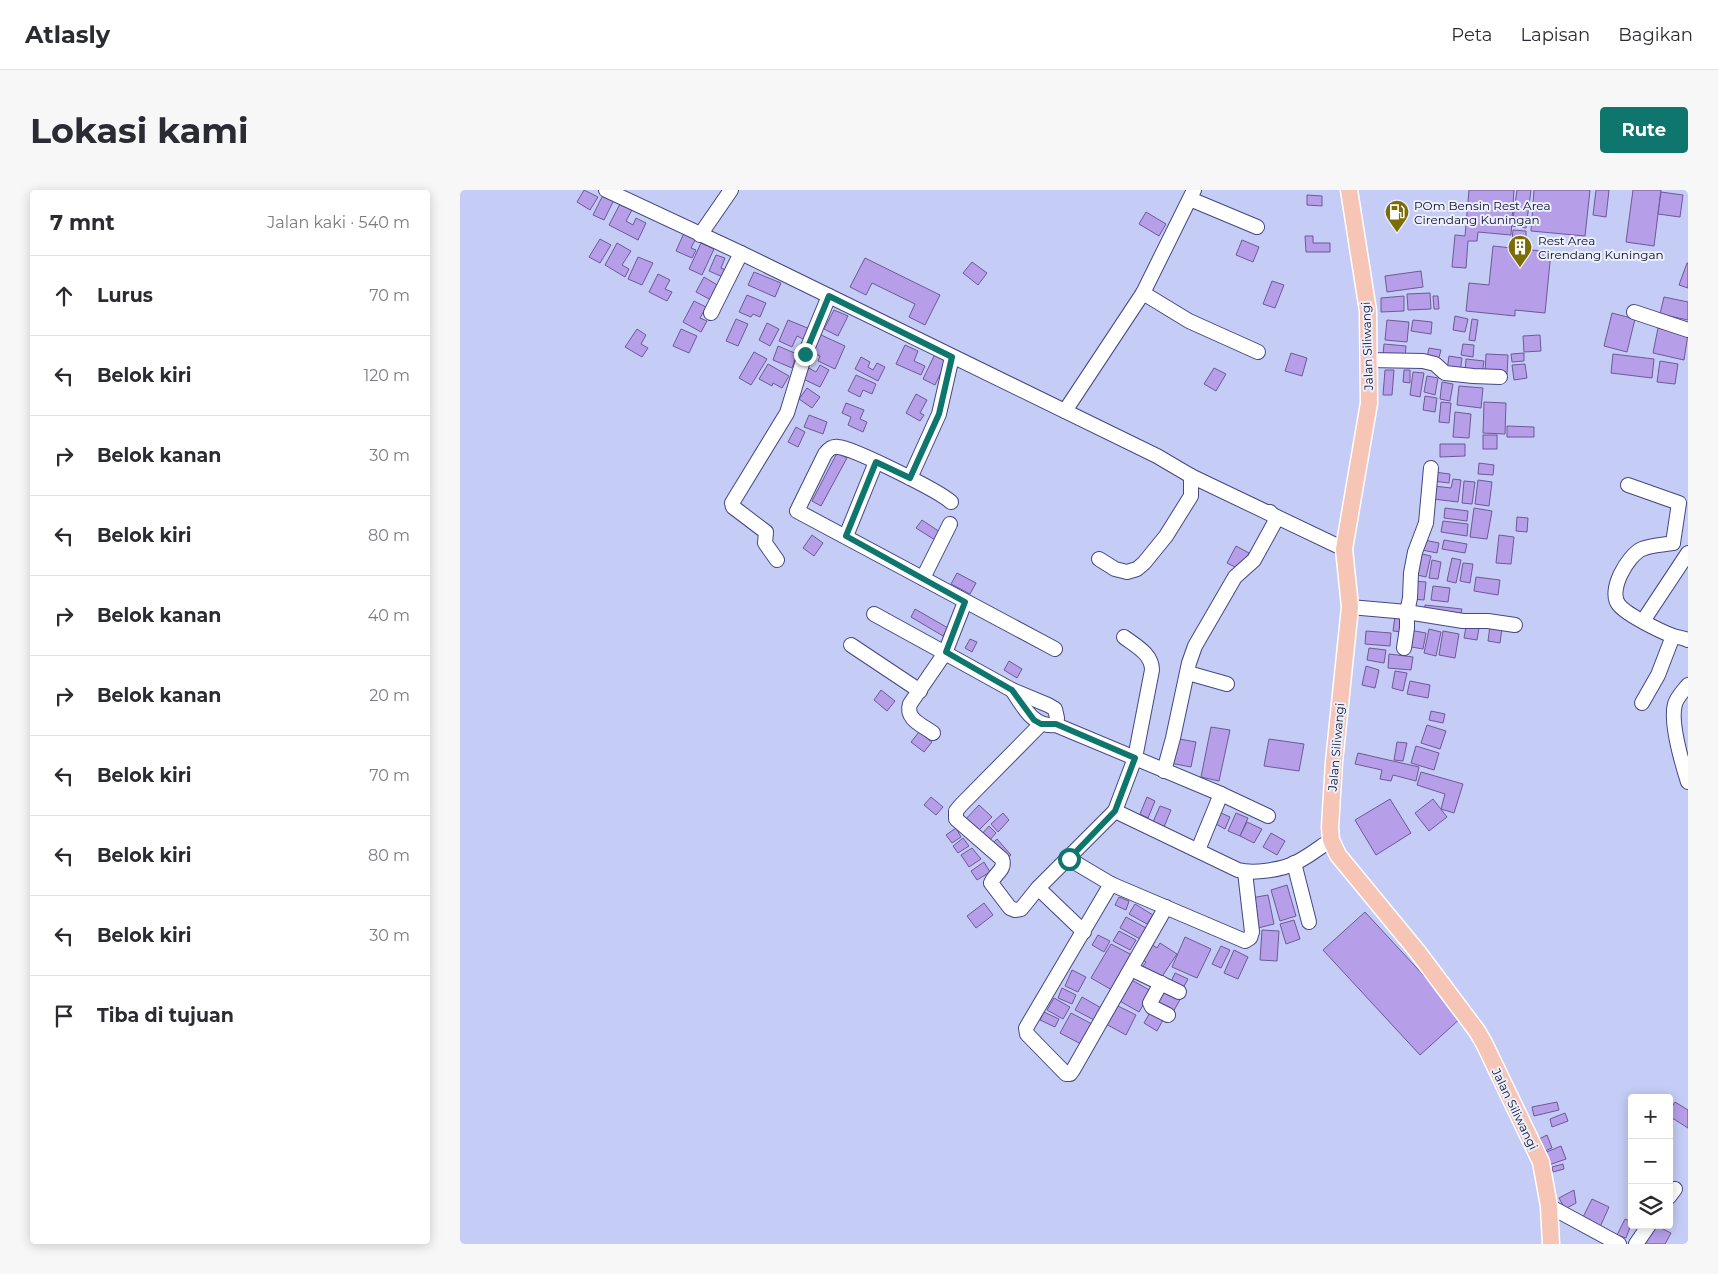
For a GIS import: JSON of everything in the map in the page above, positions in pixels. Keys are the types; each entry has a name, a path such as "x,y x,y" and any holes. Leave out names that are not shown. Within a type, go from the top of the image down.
{"main road":[{"name":"Jalan Siliwangi","path":"1349,190 1368,311 1369,403 1344,549 1350,608 1334,762 1330,828 1332,840 1338,855 1417,951 1477,1032 1538,1156 1546,1184 1551,1244"}],"street":[{"path":"606,190 829,296 1157,456 1191,476 1270,512 1344,549"},
{"path":"700,234 731,190"},
{"path":"1065,411 1143,293 1192,194 1257,227"},
{"path":"710,314 741,254"},
{"path":"1143,293 1189,321 1258,352"},
{"path":"777,560 765,543 766,532 733,507 732,503 787,413 805,354 829,296"},
{"path":"1634,312 1688,330"},
{"path":"910,478 939,414 952,357"},
{"path":"1368,360 1422,360 1435,364 1445,372 1500,377"},
{"path":"951,502 910,478 839,447 829,449 824,454 797,511 1055,649"},
{"path":"846,536 876,462"},
{"path":"1404,648 1411,573 1415,552 1426,523 1431,468"},
{"path":"1099,559 1116,569 1127,572 1137,569 1144,563 1166,536 1191,496 1191,476"},
{"path":"1628,485 1679,502 1673,543"},
{"path":"1164,771 1189,663 1195,646 1235,577 1254,560 1276,520 1270,512"},
{"path":"923,578 950,524"},
{"path":"1643,621 1688,552 1678,548 1673,543"},
{"path":"1642,703 1658,675 1684,637 1643,621 1623,609 1617,602 1615,592 1624,567 1634,554 1643,548 1673,543"},
{"path":"933,732 910,716 908,711 910,704 946,652 965,602"},
{"path":"1350,608 1407,612 1463,621 1488,621 1515,625"},
{"path":"874,614 1012,690 1055,709 1058,718 1056,724"},
{"path":"1041,724 961,805 955,814 956,819 1002,859 1002,869 992,880 991,884 1010,908 1015,910 1021,909 1038,888 1115,811 1135,758 1152,664 1143,651 1124,637"},
{"path":"851,645 920,691"},
{"path":"1188,673 1227,684"},
{"path":"1687,688 1675,703 1674,716 1688,782"},
{"path":"1012,690 1034,720 1041,724 1056,724 1268,816"},
{"path":"1198,850 1221,794"},
{"path":"1115,811 1245,872 1254,873 1294,863 1332,840"},
{"path":"1069,859 1112,884 1245,940 1250,938 1252,932 1245,872"},
{"path":"1294,863 1309,922"},
{"path":"1112,884 1026,1028 1027,1034 1066,1074 1070,1074 1073,1070 1166,907"},
{"path":"1038,888 1084,932"},
{"path":"1131,969 1179,992"},
{"path":"1161,983 1150,1003 1152,1006 1168,1014"},
{"path":"1549,1206 1619,1244"},
{"path":"1636,1244 1646,1229"}],"building":[{"path":"584,190 598,197 590,210 577,202"},
{"name":"Rest Area Cirendang Kuningan","path":"1469,190 1514,190 1511,235 1478,232 1477,241 1468,241 1466,268 1452,267 1455,235 1465,236"},
{"path":"1517,190 1531,190 1526,228 1512,226"},
{"path":"1534,190 1590,190 1585,236 1531,231"},
{"path":"1596,190 1609,190 1606,217 1593,215"},
{"path":"1633,190 1661,190 1654,246 1626,242"},
{"path":"1661,192 1683,195 1680,217 1658,214"},
{"path":"603,195 614,200 604,220 593,215"},
{"path":"1307,195 1322,196 1322,206 1307,205"},
{"path":"620,204 632,210 626,221 633,225 636,218 646,223 638,240 609,225"},
{"path":"1146,212 1166,224 1159,236 1139,224"},
{"path":"1513,230 1526,231 1526,242 1512,242"},
{"path":"684,233 696,238 691,248 696,250 692,258 676,251"},
{"path":"1305,236 1313,236 1313,243 1330,243 1330,252 1306,252"},
{"path":"600,239 611,245 600,263 589,257"},
{"path":"1242,240 1259,247 1253,262 1236,255"},
{"path":"617,243 631,251 622,265 629,269 625,277 605,265"},
{"path":"701,243 714,249 702,275 689,269"},
{"name":"Rest Area Cirendang Kuningan","path":"1493,246 1551,252 1545,313 1515,310 1515,316 1466,311 1469,283 1489,285"},
{"path":"716,255 725,258 721,268 728,271 725,278 709,271"},
{"path":"638,257 653,263 642,285 628,279"},
{"path":"865,258 940,295 925,325 909,317 915,304 872,283 866,295 850,287"},
{"path":"972,262 987,273 978,285 963,273"},
{"path":"1688,263 1688,288 1679,285"},
{"path":"1421,271 1423,287 1387,292 1385,276"},
{"path":"754,272 781,283 775,297 748,285"},
{"path":"658,274 670,280 665,289 672,292 667,301 649,292"},
{"path":"704,277 719,286 711,300 696,292"},
{"path":"1272,281 1284,285 1275,308 1263,304"},
{"path":"1430,293 1431,309 1408,310 1407,294"},
{"path":"747,295 766,303 760,317 753,314 751,317 739,312"},
{"path":"1404,296 1404,311 1381,312 1381,298"},
{"path":"1433,296 1438,296 1439,309 1434,309"},
{"path":"1664,297 1688,302 1688,320 1660,314"},
{"path":"694,301 706,307 700,318 707,321 701,332 683,322"},
{"path":"834,310 848,316 838,336 824,329"},
{"path":"1612,313 1635,319 1627,352 1604,346"},
{"path":"1455,316 1468,319 1465,332 1453,330"},
{"path":"736,319 748,324 738,346 726,341"},
{"path":"1472,319 1478,320 1475,341 1469,340"},
{"path":"788,320 810,329 805,340 797,336 792,347 779,341"},
{"path":"1387,320 1409,322 1407,342 1385,340"},
{"path":"1413,320 1432,322 1431,334 1411,331"},
{"path":"767,323 779,329 770,346 759,340"},
{"path":"1658,328 1688,334 1684,360 1653,353"},
{"path":"637,329 646,335 641,344 648,348 642,357 625,347"},
{"path":"681,329 697,336 689,353 673,346"},
{"path":"819,334 845,346 835,369 818,361 820,356 811,352"},
{"path":"1540,335 1541,351 1524,352 1523,336"},
{"path":"1384,344 1406,346 1405,358 1383,356"},
{"path":"1463,344 1474,345 1473,357 1461,355"},
{"path":"905,345 918,351 914,361 925,366 921,375 896,364"},
{"path":"778,346 797,354 792,368 773,360"},
{"path":"1429,348 1441,350 1438,361 1427,358"},
{"path":"754,352 767,359 751,385 739,378"},
{"path":"1291,353 1307,358 1302,376 1285,371"},
{"path":"1524,353 1524,361 1512,362 1511,354"},
{"path":"935,354 947,360 935,385 923,379"},
{"path":"1486,354 1508,355 1507,375 1485,373"},
{"path":"1613,354 1654,359 1652,378 1611,373"},
{"path":"1449,356 1462,358 1460,373 1447,371"},
{"path":"861,357 870,362 868,367 873,370 877,363 885,367 878,381 855,369"},
{"path":"1466,359 1484,361 1482,374 1465,372"},
{"path":"1660,361 1678,364 1675,384 1657,382"},
{"path":"768,364 789,376 782,388 773,383 772,386 759,379"},
{"path":"1525,364 1527,378 1514,380 1512,365"},
{"path":"820,365 829,370 820,387 799,377 805,366 816,372"},
{"path":"1214,368 1226,374 1216,391 1204,384"},
{"path":"1385,370 1394,370 1392,395 1383,395"},
{"path":"1404,370 1410,370 1410,383 1403,382"},
{"path":"1413,372 1424,373 1420,397 1410,395"},
{"path":"856,375 876,384 872,394 863,390 860,397 848,391"},
{"path":"1427,376 1438,378 1435,395 1424,392"},
{"path":"1442,382 1453,384 1450,401 1440,399"},
{"path":"1459,386 1483,388 1481,408 1457,405"},
{"path":"807,388 820,397 812,408 799,399"},
{"path":"916,394 927,400 920,413 924,415 920,421 906,413"},
{"path":"1425,396 1437,398 1435,412 1423,410"},
{"path":"1441,402 1451,403 1449,423 1439,422"},
{"path":"1484,402 1506,403 1505,434 1483,433"},
{"path":"846,403 864,410 860,419 867,422 863,432 848,425 851,417 842,413"},
{"path":"1455,412 1471,414 1469,438 1453,437"},
{"path":"809,415 827,422 823,434 804,427"},
{"path":"1507,426 1534,427 1534,437 1507,437"},
{"path":"796,427 805,432 798,447 788,442"},
{"path":"1483,435 1497,435 1497,449 1483,449"},
{"path":"1440,444 1465,444 1465,456 1440,457"},
{"path":"837,453 847,458 821,506 812,501"},
{"path":"1479,463 1494,465 1493,475 1478,474"},
{"path":"1434,472 1450,474 1449,483 1433,481"},
{"path":"1453,479 1461,480 1458,502 1433,499 1434,486 1451,488"},
{"path":"1478,480 1492,482 1489,506 1475,504"},
{"path":"1464,481 1475,482 1472,504 1462,503"},
{"path":"1445,508 1468,511 1467,521 1444,518"},
{"path":"1474,508 1492,511 1487,539 1470,537"},
{"path":"1517,517 1528,518 1527,532 1516,531"},
{"path":"922,520 940,532 935,540 916,528"},
{"path":"1443,521 1468,524 1467,536 1441,532"},
{"path":"812,535 823,543 814,556 803,548"},
{"path":"1499,535 1514,537 1511,564 1496,563"},
{"path":"1424,540 1439,543 1437,553 1422,550"},
{"path":"1444,540 1467,544 1465,553 1442,549"},
{"path":"1236,546 1249,553 1241,570 1227,563"},
{"path":"1418,553 1431,556 1426,577 1413,574"},
{"path":"1452,558 1461,560 1456,583 1447,581"},
{"path":"1432,560 1441,562 1438,579 1429,578"},
{"path":"1463,563 1473,564 1470,583 1460,581"},
{"path":"957,573 976,583 970,594 951,584"},
{"path":"1476,577 1500,580 1498,595 1474,591"},
{"path":"1414,581 1426,582 1424,600 1412,599"},
{"path":"1433,586 1450,588 1448,602 1431,600"},
{"path":"1425,605 1462,609 1460,618 1424,614"},
{"path":"915,609 948,628 943,636 911,617"},
{"path":"1395,616 1405,617 1403,632 1393,631"},
{"path":"1490,626 1502,628 1500,643 1488,641"},
{"path":"1466,627 1479,628 1477,640 1464,638"},
{"path":"1429,629 1441,632 1436,656 1424,653"},
{"path":"1409,630 1426,633 1423,649 1406,646"},
{"path":"1366,631 1391,633 1390,646 1365,644"},
{"path":"1443,631 1459,634 1455,658 1439,655"},
{"path":"970,639 977,642 972,652 965,648"},
{"path":"1369,648 1386,650 1384,663 1367,660"},
{"path":"1389,654 1413,657 1411,670 1388,668"},
{"path":"1009,661 1022,669 1017,678 1004,670"},
{"path":"1366,666 1379,670 1375,688 1362,685"},
{"path":"1395,671 1407,673 1403,691 1392,688"},
{"path":"1410,681 1430,685 1428,698 1407,694"},
{"path":"881,690 895,701 887,711 874,700"},
{"path":"1431,711 1445,714 1443,723 1429,720"},
{"path":"1427,725 1446,731 1440,749 1421,743"},
{"path":"1211,727 1230,730 1219,781 1201,777"},
{"path":"919,732 932,742 924,752 911,742"},
{"path":"1174,738 1196,742 1191,767 1170,763"},
{"path":"1269,739 1304,744 1299,771 1264,766"},
{"path":"1397,742 1407,743 1403,761 1394,760"},
{"path":"1416,746 1439,753 1434,770 1411,763"},
{"path":"1358,753 1419,767 1416,781 1393,775 1391,781 1380,779 1382,770 1355,764"},
{"path":"1421,772 1463,784 1454,813 1441,809 1445,794 1417,785"},
{"path":"931,797 943,807 936,815 924,805"},
{"path":"1147,797 1155,801 1148,818 1140,814"},
{"path":"1390,799 1411,833 1376,855 1355,820"},
{"path":"1433,799 1447,817 1429,831 1415,813"},
{"path":"979,805 992,817 976,833 964,821"},
{"path":"1160,806 1171,810 1164,827 1153,822"},
{"path":"1219,812 1230,817 1225,829 1214,823"},
{"path":"1003,813 1009,820 998,832 991,824"},
{"path":"1236,813 1248,818 1240,836 1228,831"},
{"path":"1247,822 1262,829 1254,843 1240,836"},
{"path":"989,826 996,833 988,842 981,835"},
{"path":"956,828 961,837 952,843 946,835"},
{"path":"1271,833 1285,841 1277,855 1263,847"},
{"path":"963,838 969,846 958,853 953,846"},
{"path":"997,839 1011,855 1005,860 991,845"},
{"path":"972,848 981,859 969,867 961,855"},
{"path":"984,862 990,872 977,880 971,871"},
{"path":"1287,885 1296,916 1280,921 1271,890"},
{"path":"1268,895 1274,924 1258,928 1251,898"},
{"path":"1119,897 1129,901 1126,910 1115,905"},
{"path":"984,903 993,915 976,928 967,916"},
{"path":"1135,904 1153,915 1147,924 1129,914"},
{"path":"1365,912 1462,1017 1420,1055 1323,950"},
{"path":"1126,917 1148,929 1142,940 1120,928"},
{"path":"1294,920 1300,939 1286,944 1280,924"},
{"path":"1262,930 1279,931 1277,961 1260,960"},
{"path":"1119,931 1136,940 1130,950 1113,941"},
{"path":"1098,935 1110,941 1104,952 1092,945"},
{"path":"1185,937 1211,949 1197,978 1172,967"},
{"path":"1160,943 1177,954 1159,981 1141,969 1146,962 1141,959 1151,944 1157,948"},
{"path":"1111,944 1132,955 1112,990 1091,978"},
{"path":"1221,946 1230,950 1221,968 1212,964"},
{"path":"1234,950 1248,957 1238,979 1224,973"},
{"path":"1072,970 1086,977 1078,992 1065,986"},
{"path":"1175,973 1188,979 1182,990 1170,984"},
{"path":"1130,979 1151,991 1139,1012 1118,1000"},
{"path":"1164,987 1182,996 1172,1014 1155,1004"},
{"path":"1062,988 1076,995 1072,1004 1058,998"},
{"path":"1082,997 1103,1009 1096,1021 1075,1010"},
{"path":"1054,998 1070,1007 1063,1019 1047,1010"},
{"path":"1116,1005 1136,1015 1126,1035 1106,1024"},
{"path":"1152,1009 1165,1016 1157,1031 1144,1023"},
{"path":"1044,1012 1059,1019 1055,1027 1040,1020"},
{"path":"1071,1013 1092,1024 1081,1044 1060,1033"},
{"path":"1557,1102 1559,1110 1534,1116 1532,1107"},
{"path":"1675,1102 1688,1110 1688,1128 1673,1119 1673,1105"},
{"path":"1565,1113 1568,1121 1552,1127 1550,1119"},
{"path":"1547,1135 1552,1148 1545,1151 1539,1139"},
{"path":"1561,1146 1566,1159 1549,1165 1544,1153"},
{"path":"1563,1164 1564,1169 1553,1172 1552,1167"},
{"path":"1574,1190 1576,1203 1565,1209 1559,1198"},
{"path":"1592,1199 1609,1207 1600,1227 1582,1219"},
{"path":"1625,1219 1628,1220 1629,1229 1626,1238 1617,1235"},
{"path":"1653,1229 1663,1229 1671,1233 1665,1244 1645,1244"}],"place":[{"name":"POm Bensin Rest Area Cirendang Kuningan","path":"1397,233"},
{"name":"Rest Area Cirendang Kuningan","path":"1520,268"}],"route":[{"path":"805,354 829,296 952,357 939,414 910,478 876,462 846,536 965,602 946,652 1012,690 1034,720 1041,724 1056,724 1135,758 1115,811 1069,859"}]}
